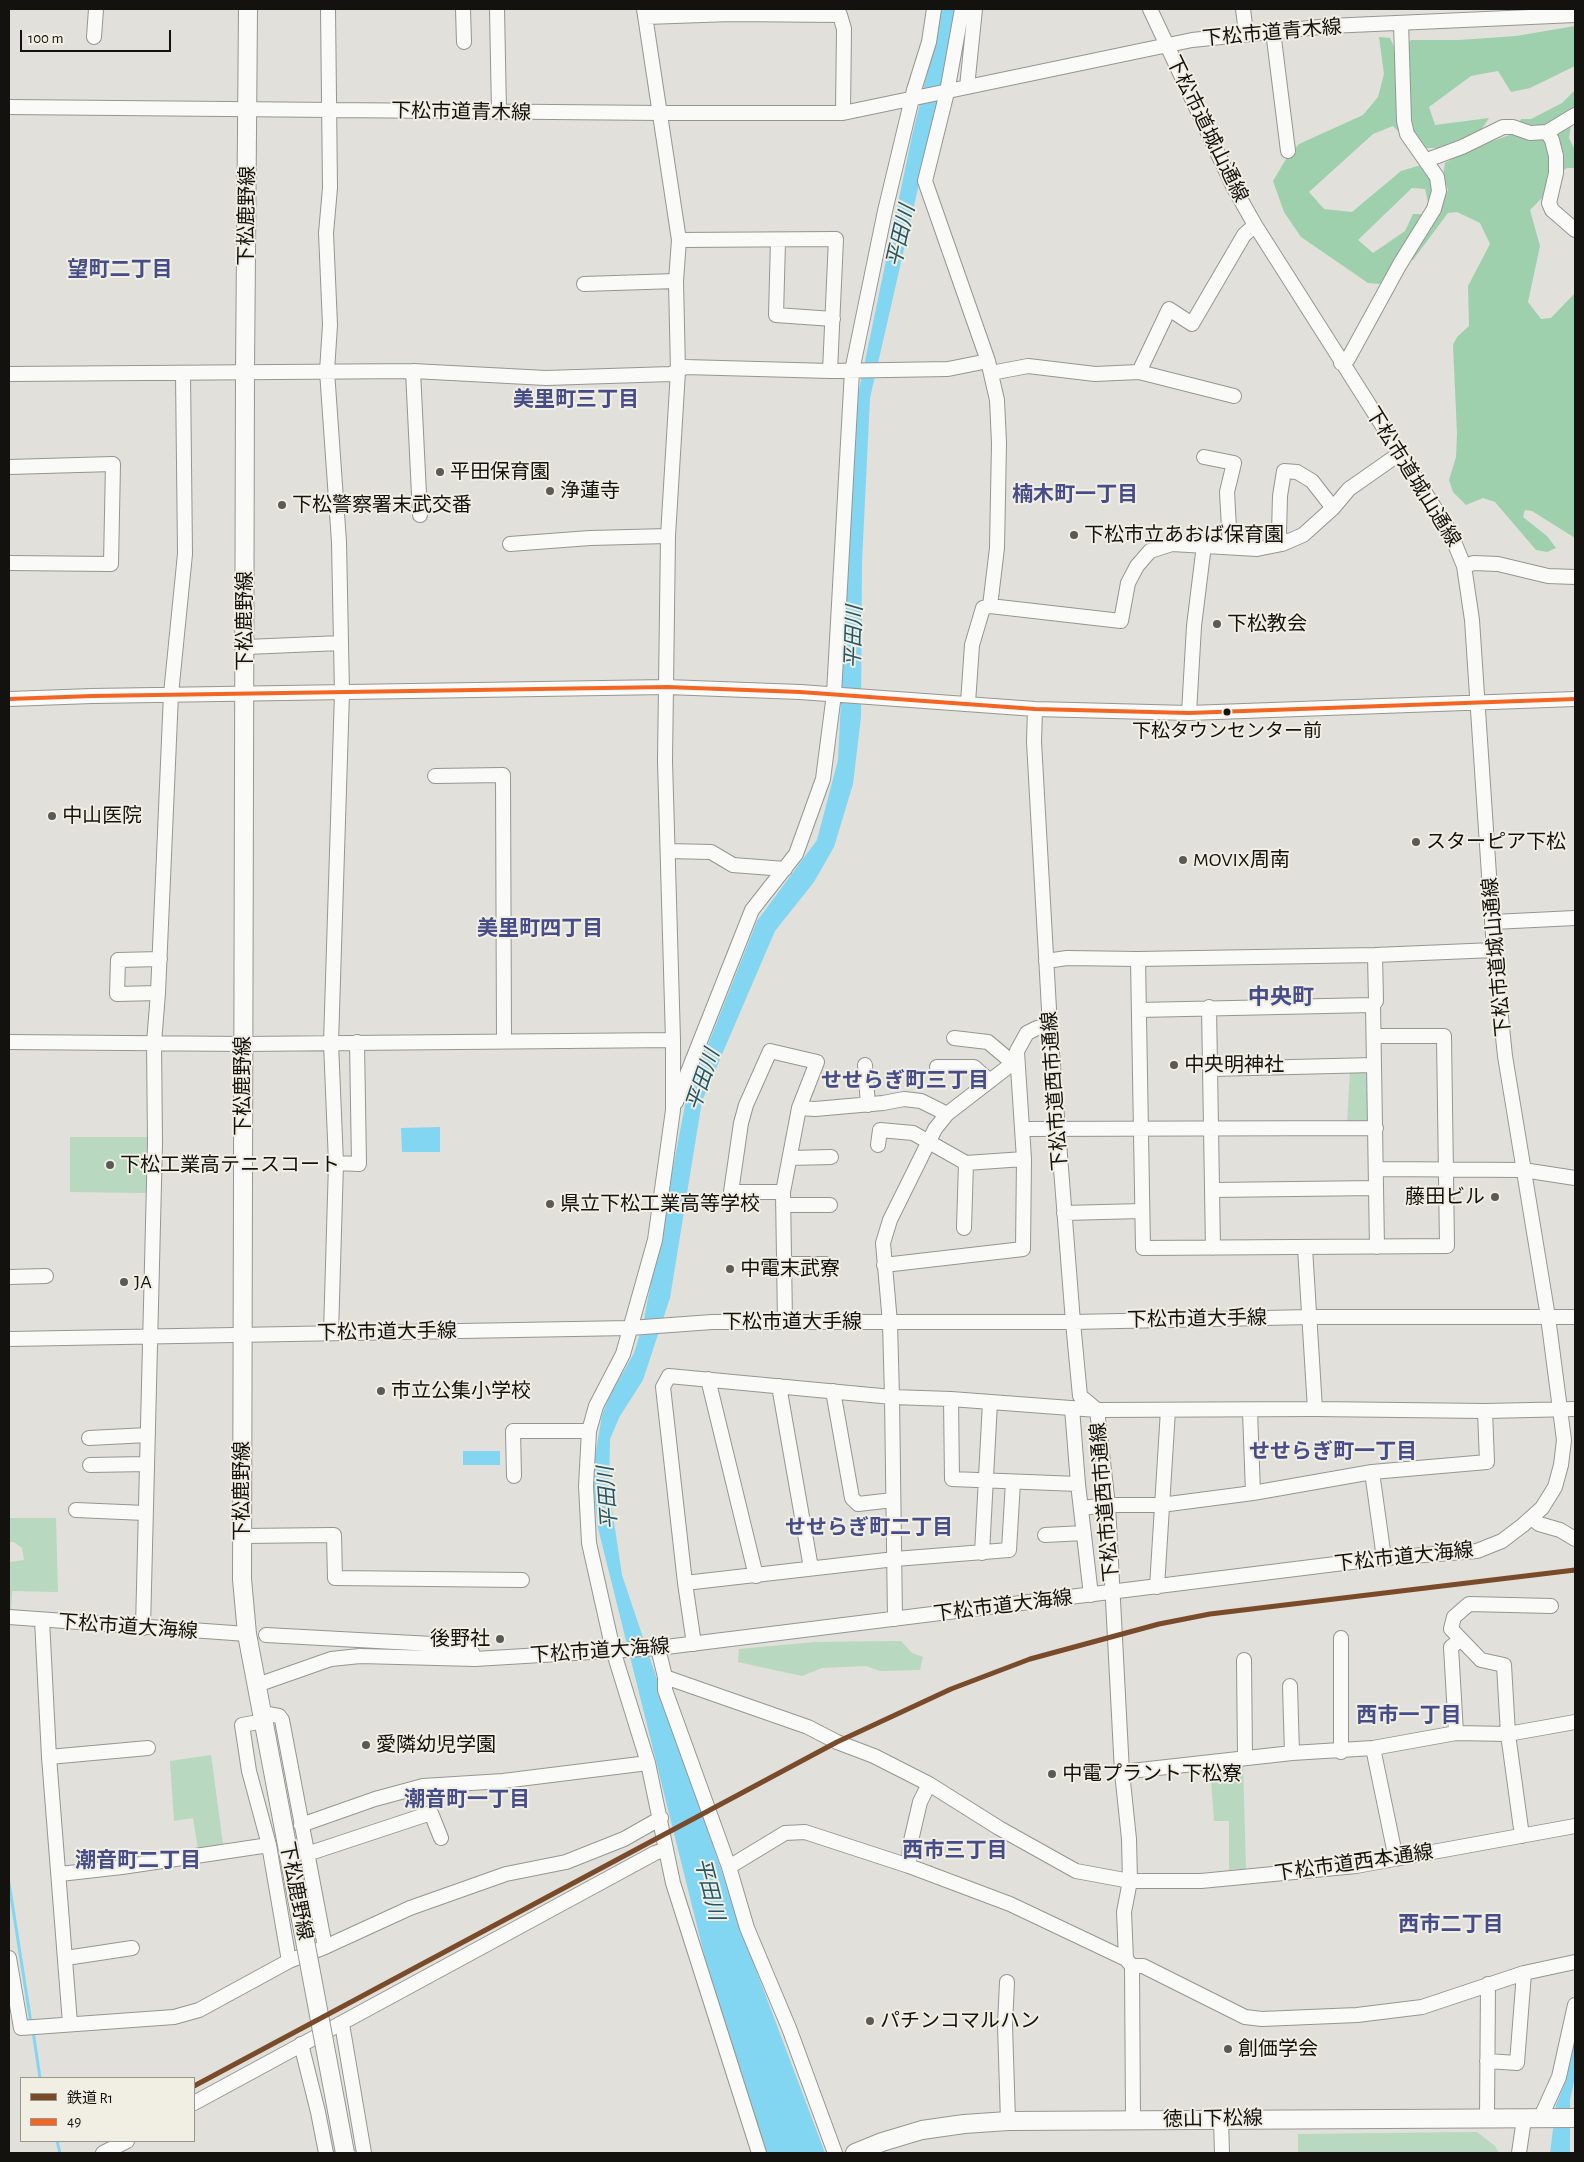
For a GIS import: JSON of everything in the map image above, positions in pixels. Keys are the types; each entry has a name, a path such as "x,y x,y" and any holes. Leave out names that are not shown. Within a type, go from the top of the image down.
{"main road":[{"name":"下松鹿野線","path":"248,9 249,110 245,371 246,694 242,1579 247,1634 345,2153"},
{"name":"徳山下松線","path":"855,2153 882,2142 922,2130 964,2124 1008,2121 1574,2118"}],"street":[{"path":"94,37 96,9"},
{"path":"328,9 330,188 326,234 330,325 327,371 339,542 342,693 331,1043 336,1163 331,1333"},
{"path":"463,9 464,42"},
{"path":"497,9 499,112"},
{"path":"673,1110 752,910 796,854 823,780 837,694 854,371 885,211 930,42 934,9"},
{"path":"962,9 924,181 989,367 997,400 999,442 997,548 990,606"},
{"path":"967,87 975,9"},
{"path":"1150,9 1166,44"},
{"path":"1243,9 1246,34"},
{"path":"759,2153 673,1883 661,1818 648,1763 588,1543 586,1486 589,1431 596,1406 636,1327 655,1240 673,1110 666,761 668,536 672,496 678,371 676,280 679,240 645,13 840,15 844,28 844,113"},
{"name":"下松市道青木線","path":"9,107 661,114 844,113 1166,44 1273,31 1575,15"},
{"path":"1341,364 1348,359 1436,204 1439,191 1437,177 1427,160 1407,134 1404,121 1401,23"},
{"path":"1273,31 1288,152"},
{"name":"下松市道城山通線","path":"1166,44 1234,188 1255,225 1341,364 1450,532 1464,566 1472,620 1479,702 1494,950 1506,1056 1548,1317"},
{"path":"1427,160 1462,147 1503,126 1513,127 1530,133 1547,132 1575,115"},
{"path":"1547,132 1552,140 1556,156 1556,174 1549,203 1552,210 1572,224"},
{"path":"1139,372 1169,309 1192,324 1244,235 1255,225"},
{"path":"679,240 778,241 836,239 830,371"},
{"path":"778,241 776,315 833,319"},
{"path":"584,284 676,280"},
{"path":"9,374 413,371 546,378 671,374 685,367 854,371 1028,366 1095,374 1139,372 1234,396"},
{"path":"413,371 420,515"},
{"path":"142,1628 155,1143 154,1043 160,959 171,694 185,554 183,374"},
{"path":"968,704 972,645 982,608 990,606 1120,621 1128,583 1137,566 1150,551 1172,544 1257,549 1282,544 1302,536 1333,508 1349,489 1399,454"},
{"path":"1204,457 1234,463 1227,492 1230,546"},
{"path":"9,466 113,464 111,564 9,564"},
{"path":"1282,544 1279,533 1280,496 1284,471 1297,472 1312,480 1333,508"},
{"path":"510,544 590,538 668,536"},
{"path":"1189,713 1194,626 1204,545"},
{"path":"1464,566 1474,563 1498,564 1548,576 1575,577"},
{"path":"246,647 341,642"},
{"path":"9,699 171,694 668,687 837,694 1035,709 1189,713 1575,699"},
{"name":"下松市道西市通線","path":"1035,709 1034,742 1056,1127 1073,1322 1080,1396 1097,1410 1108,1504 1122,1772 1129,1839 1130,1881 1124,1912 1129,1963 1134,2120"},
{"path":"435,776 503,775 504,1041"},
{"path":"668,851 711,852 733,865 784,869"},
{"path":"1493,922 1575,918"},
{"path":"1046,961 1067,958 1375,956 1494,950"},
{"path":"1375,956 1376,1001 1373,1006 1378,1247"},
{"path":"158,993 117,994 118,960 160,959"},
{"path":"1138,959 1143,1248 1446,1246 1444,1036 1374,1036"},
{"path":"1139,1010 1209,1007 1373,1006"},
{"path":"1209,1007 1213,1248"},
{"path":"895,1619 890,1323 883,1243 890,1220 928,1141 947,1114 990,1081 1015,1057 1027,1033 1037,1028 1050,1027"},
{"path":"954,1038 988,1042 1015,1057"},
{"path":"9,1042 243,1044 673,1040"},
{"path":"336,1163 359,1164 357,1042"},
{"path":"785,1322 783,1199 799,1108 817,1062 770,1051 746,1105 741,1123 730,1192 783,1199 830,1205"},
{"path":"884,1265 1022,1249 1024,1159 1015,1057"},
{"path":"865,1065 868,1105"},
{"path":"1211,1069 1374,1065"},
{"path":"937,1067 974,1068 990,1081"},
{"path":"799,1108 815,1109 868,1105 904,1099 921,1101 947,1114"},
{"path":"1022,1129 1056,1127 1376,1128"},
{"path":"878,1145 880,1130 913,1133 966,1163 1024,1159"},
{"path":"790,1158 831,1157"},
{"path":"964,1228 966,1163"},
{"path":"1376,1169 1523,1170 1575,1178"},
{"path":"1213,1190 1376,1188"},
{"path":"1064,1213 1142,1211"},
{"path":"1305,1248 1315,1409"},
{"path":"784,1264 826,1264"},
{"path":"9,1277 46,1276"},
{"name":"下松市道大手線","path":"9,1339 636,1327 712,1322 1073,1322 1310,1317 1575,1316"},
{"name":"下松市道大海線","path":"257,1685 303,1667 344,1658 475,1659 658,1648 1384,1558 1477,1551 1502,1541 1532,1518 1542,1508 1555,1487 1561,1464 1564,1440 1548,1317"},
{"path":"694,1644 685,1583 663,1387 669,1376 892,1397 951,1399 1097,1410 1315,1409 1485,1411 1575,1409"},
{"path":"708,1379 756,1576"},
{"path":"779,1386 811,1568"},
{"path":"833,1390 852,1498 858,1504 893,1500"},
{"path":"951,1399 952,1479 1078,1484"},
{"path":"982,1553 990,1402"},
{"path":"1072,1408 1078,1484 1091,1595"},
{"path":"1157,1587 1168,1410"},
{"path":"1250,1410 1253,1493"},
{"path":"1081,1508 1108,1504 1162,1505 1253,1493 1372,1472 1487,1462 1485,1411"},
{"path":"514,1476 513,1431 589,1431"},
{"path":"89,1438 148,1435"},
{"path":"90,1465 147,1464"},
{"path":"1372,1472 1384,1558"},
{"path":"685,1583 895,1559 1009,1550 1013,1482"},
{"path":"76,1510 145,1513"},
{"path":"1532,1518 1540,1524 1560,1530 1575,1538"},
{"path":"1046,1535 1084,1533"},
{"path":"242,1536 334,1535 335,1578 522,1580"},
{"path":"1522,1836 1508,1734 1504,1665 1481,1660 1451,1629 1454,1617 1469,1604 1551,1606"},
{"name":"下松市道大海線","path":"9,1617 247,1634"},
{"path":"42,1620 49,1758 60,1874 70,2023"},
{"path":"266,1635 469,1646 475,1659"},
{"path":"1341,1638 1341,1752"},
{"path":"344,1639 344,1658"},
{"path":"1456,1733 1451,1647 1460,1640"},
{"path":"658,1648 665,1677 665,1690 729,1867 747,1928 789,2028 835,2153"},
{"path":"1244,1660 1245,1758"},
{"name":"下松市道大海線","path":"665,1677 808,1727 929,1784 1059,1863 1076,1871 1130,1881"},
{"path":"1290,1686 1292,1753"},
{"path":"289,1961 269,1845 249,1771 242,1725 263,1717 279,1716 282,1720 325,1947"},
{"path":"1122,1772 1292,1753 1341,1752 1456,1733 1508,1734 1575,1722"},
{"path":"49,1758 148,1748"},
{"path":"1374,1748 1396,1859"},
{"path":"301,1825 376,1799 423,1786 503,1781 648,1763"},
{"path":"909,1866 910,1845 920,1802 929,1784"},
{"path":"307,1854 431,1813 441,1838"},
{"path":"9,1958 13,2012 21,2028 174,2017 199,2010 289,1961 419,1905 506,1874 566,1862 624,1839 661,1818"},
{"name":"下松市道西本通線","path":"1130,1881 1201,1881 1356,1866 1575,1826"},
{"path":"729,1867 785,1833 805,1832 909,1866 1010,1904 1129,1963 1143,1966 1245,2017 1262,2019 1357,2015 1422,2007 1524,1973 1575,1962"},
{"path":"60,1874 122,1867 269,1845"},
{"path":"195,2102 655,1853 666,1850"},
{"path":"66,1958 132,1948"},
{"path":"1487,2061 1517,2062 1524,1973"},
{"path":"1007,1982 1005,2025 1008,2121"},
{"path":"1487,2118 1488,1984"},
{"path":"1519,2153 1559,2077 1575,2005"},
{"path":"342,2024 364,2153"},
{"path":"301,2044 326,2153"},
{"path":"1221,2119 1222,2153"},
{"path":"103,2153 124,2142"}],"green space":[{"path":"1575,26 1575,66 1530,88 1511,92 1498,71 1471,76 1429,107 1435,125 1489,118 1479,133 1448,148 1422,148 1409,142 1393,126 1373,134 1309,192 1324,209 1352,212 1401,171 1421,165 1430,175 1436,195 1428,202 1425,189 1412,188 1358,240 1373,253 1405,231 1413,214 1436,214 1448,190 1443,176 1445,163 1471,149 1515,133 1521,119 1531,119 1562,103 1575,90 1575,120 1571,125 1569,138 1575,150 1575,168 1567,168 1551,178 1548,192 1530,210 1540,246 1528,302 1541,319 1551,318 1574,294 1575,299 1575,538 1532,511 1525,510 1523,517 1547,536 1556,548 1547,552 1536,550 1495,502 1483,498 1466,505 1453,492 1449,480 1456,457 1457,434 1453,345 1457,337 1469,326 1468,286 1490,244 1480,223 1457,212 1448,213 1413,260 1396,262 1381,284 1368,283 1301,237 1284,212 1273,181 1286,159 1299,144 1363,115 1378,97 1384,74 1379,37 1390,38 1395,49 1406,46 1411,40 1459,40 1516,36"},
{"path":"1370,1069 1372,1122 1347,1123 1350,1070"},
{"name":"下松工業高テニスコート","path":"70,1137 150,1137 149,1193 70,1192"},
{"path":"9,1518 56,1518 58,1592 12,1591 11,1612 9,1612 9,1562 24,1560 22,1548 14,1542 9,1542"},
{"path":"901,1641 912,1653 923,1657 920,1670 880,1671 866,1666 822,1668 802,1676 738,1662 739,1649 815,1642"},
{"path":"211,1755 223,1844 198,1849 193,1818 174,1821 170,1761"},
{"path":"1243,1764 1246,1869 1229,1870 1229,1821 1214,1821 1210,1765"},
{"path":"1477,2132 1495,2146 1499,2153 1298,2153 1298,2134"}],"water":[{"name":"平田川","path":"939,9 959,9 870,398 862,562 861,717 853,784 834,847 814,882 775,931 702,1101 670,1298 643,1380 620,1416 610,1439 609,1489 622,1575 744,1938 825,2153 765,2153 705,1958 598,1528 592,1475 602,1415 609,1397 634,1353 643,1324 686,1100 757,921 817,840 838,760 856,404 912,136 937,33"},
{"path":"440,1127 440,1152 402,1152 401,1128"},
{"path":"463,1451 500,1451 500,1465 463,1465"},
{"path":"1575,2039 1575,2077 1570,2100 1570,2153 1550,2153 1556,2105 1564,2085"}],"waterway":[{"path":"9,1883 31,2023"},
{"path":"33,2031 40,2077"},
{"path":"57,2142 60,2153"}],"rail line":[{"name":"R1","path":"195,2085 837,1742 951,1689 1030,1659 1159,1624 1210,1614 1575,1570"}],"transit line":[{"name":"49","path":"9,699 667,687 800,692 1035,709 1189,713 1575,699"}],"place":[{"name":"平田保育園","path":"440,472"},
{"name":"浄蓮寺","path":"550,491"},
{"name":"下松警察署末武交番","path":"282,505"},
{"name":"下松市立あおば保育園","path":"1074,535"},
{"name":"下松教会","path":"1217,624"},
{"name":"下松タウンセンター前","path":"1227,712"},
{"name":"中山医院","path":"52,816"},
{"name":"スターピア下松","path":"1416,842"},
{"name":"MOVIX周南","path":"1183,860"},
{"name":"中央明神社","path":"1174,1065"},
{"name":"下松工業高テニスコート","path":"110,1165"},
{"name":"藤田ビル","path":"1495,1197"},
{"name":"県立下松工業高等学校","path":"550,1204"},
{"name":"中電末武寮","path":"730,1269"},
{"name":"JA","path":"124,1282"},
{"name":"市立公集小学校","path":"381,1391"},
{"name":"後野社","path":"500,1639"},
{"name":"愛隣幼児学園","path":"366,1745"},
{"name":"中電プラント下松寮","path":"1052,1774"},
{"name":"パチンコマルハン","path":"870,2021"},
{"name":"創価学会","path":"1228,2049"}],"district":[{"name":"望町二丁目","path":"120,270"},
{"name":"美里町三丁目","path":"576,400"},
{"name":"楠木町一丁目","path":"1075,495"},
{"name":"美里町四丁目","path":"540,929"},
{"name":"中央町","path":"1281,997"},
{"name":"せせらぎ町三丁目","path":"905,1081"},
{"name":"せせらぎ町一丁目","path":"1333,1452"},
{"name":"せせらぎ町二丁目","path":"869,1528"},
{"name":"西市一丁目","path":"1409,1716"},
{"name":"潮音町一丁目","path":"467,1800"},
{"name":"西市三丁目","path":"955,1851"},
{"name":"潮音町二丁目","path":"138,1861"},
{"name":"西市二丁目","path":"1451,1925"}]}
